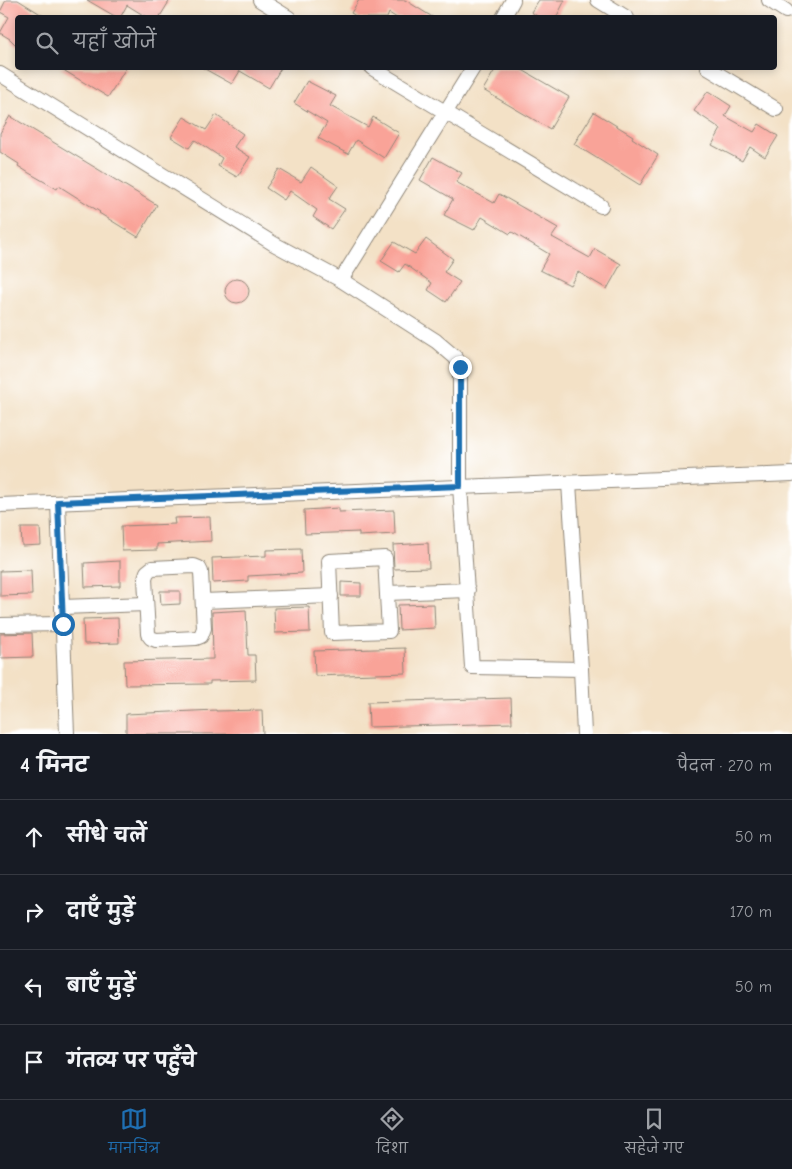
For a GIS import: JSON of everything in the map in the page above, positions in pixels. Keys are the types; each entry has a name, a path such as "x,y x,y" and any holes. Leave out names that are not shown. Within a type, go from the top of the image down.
{"street":[{"path":"260,0 284,15"},
{"path":"505,15 513,0"},
{"path":"598,0 621,15"},
{"path":"769,0 786,11"},
{"path":"375,70 601,206"},
{"path":"341,280 472,70"},
{"path":"711,70 776,109"},
{"path":"0,74 274,244 341,280 436,341 456,358 460,367 460,486 472,667 581,669"},
{"path":"0,505 792,474"},
{"path":"569,483 584,734"},
{"path":"58,502 67,734"},
{"path":"385,558 389,631 332,633 331,596 329,561 385,558"},
{"path":"194,566 202,572 204,628 201,636 196,638 156,640 151,638 148,634 146,604 145,578 147,572 152,568 194,566"},
{"path":"387,593 468,590"},
{"path":"203,601 331,596"},
{"path":"62,607 146,604"},
{"path":"0,626 63,624"}],"building":[{"path":"6,0 18,0 42,15 15,15 15,44 0,33 9,17 0,12"},
{"path":"87,0 170,0 161,15 143,15 127,5 122,15 113,15"},
{"path":"359,0 405,0 429,15 392,15 389,13 388,15 354,15 351,13"},
{"path":"539,0 565,0 558,15 536,15 531,12"},
{"path":"63,70 125,70 108,97"},
{"path":"207,70 280,70 269,88 240,71 232,84"},
{"path":"495,70 522,70 569,97 550,129 483,90"},
{"path":"307,81 336,96 330,106 368,127 373,117 399,133 384,158 356,140 348,154 318,138 327,123 294,103"},
{"path":"708,91 731,106 725,116 754,132 759,124 778,136 765,157 750,147 742,161 712,145 721,129 694,111"},
{"path":"594,112 633,136 632,138 658,155 640,185 574,144"},
{"path":"216,115 243,134 234,147 250,157 237,177 218,166 222,158 195,140 189,148 171,137 184,117 206,130"},
{"path":"10,116 157,205 138,237 59,186 57,189 29,173 0,152 0,133"},
{"path":"433,157 462,173 456,182 494,203 499,194 558,228 552,237 590,258 595,249 621,264 607,289 578,272 570,285 540,270 549,254 482,217 474,230 444,215 453,199 420,180"},
{"path":"311,167 338,186 329,199 345,209 331,229 313,217 317,210 290,191 284,200 266,188 279,169 301,182"},
{"path":"426,239 453,259 444,272 460,282 446,302 428,290 432,283 405,264 399,272 381,261 394,242 415,254"},
{"path":"237,279 246,282 249,291 246,300 237,303 228,300 225,291 228,282"},
{"path":"339,508 339,512 394,510 395,534 359,536 359,532 305,534 304,510"},
{"path":"210,517 211,541 157,544 157,550 122,551 121,526 175,524 174,518"},
{"path":"21,528 40,528 41,545 22,546"},
{"path":"428,543 429,568 394,569 393,545"},
{"path":"301,549 302,573 248,576 248,581 213,583 212,558 266,556 266,550"},
{"path":"120,561 120,586 85,587 84,563"},
{"path":"31,570 32,595 0,596 0,571"},
{"path":"341,582 361,583 361,596 341,596"},
{"path":"160,591 180,591 180,604 161,605"},
{"path":"434,604 435,628 399,630 398,605"},
{"path":"309,607 310,632 275,633 274,608"},
{"path":"246,610 248,655 255,655 256,680 210,681 210,684 125,685 124,661 213,659 212,612"},
{"path":"118,618 119,643 84,644 83,619"},
{"path":"32,633 33,657 0,658 0,634"},
{"path":"405,648 406,673 315,676 314,651"},
{"path":"511,698 512,723 369,727 368,702"},
{"path":"262,710 263,734 126,734 126,714"}],"route":[{"path":"63,624 58,502 460,486 460,367"}]}
